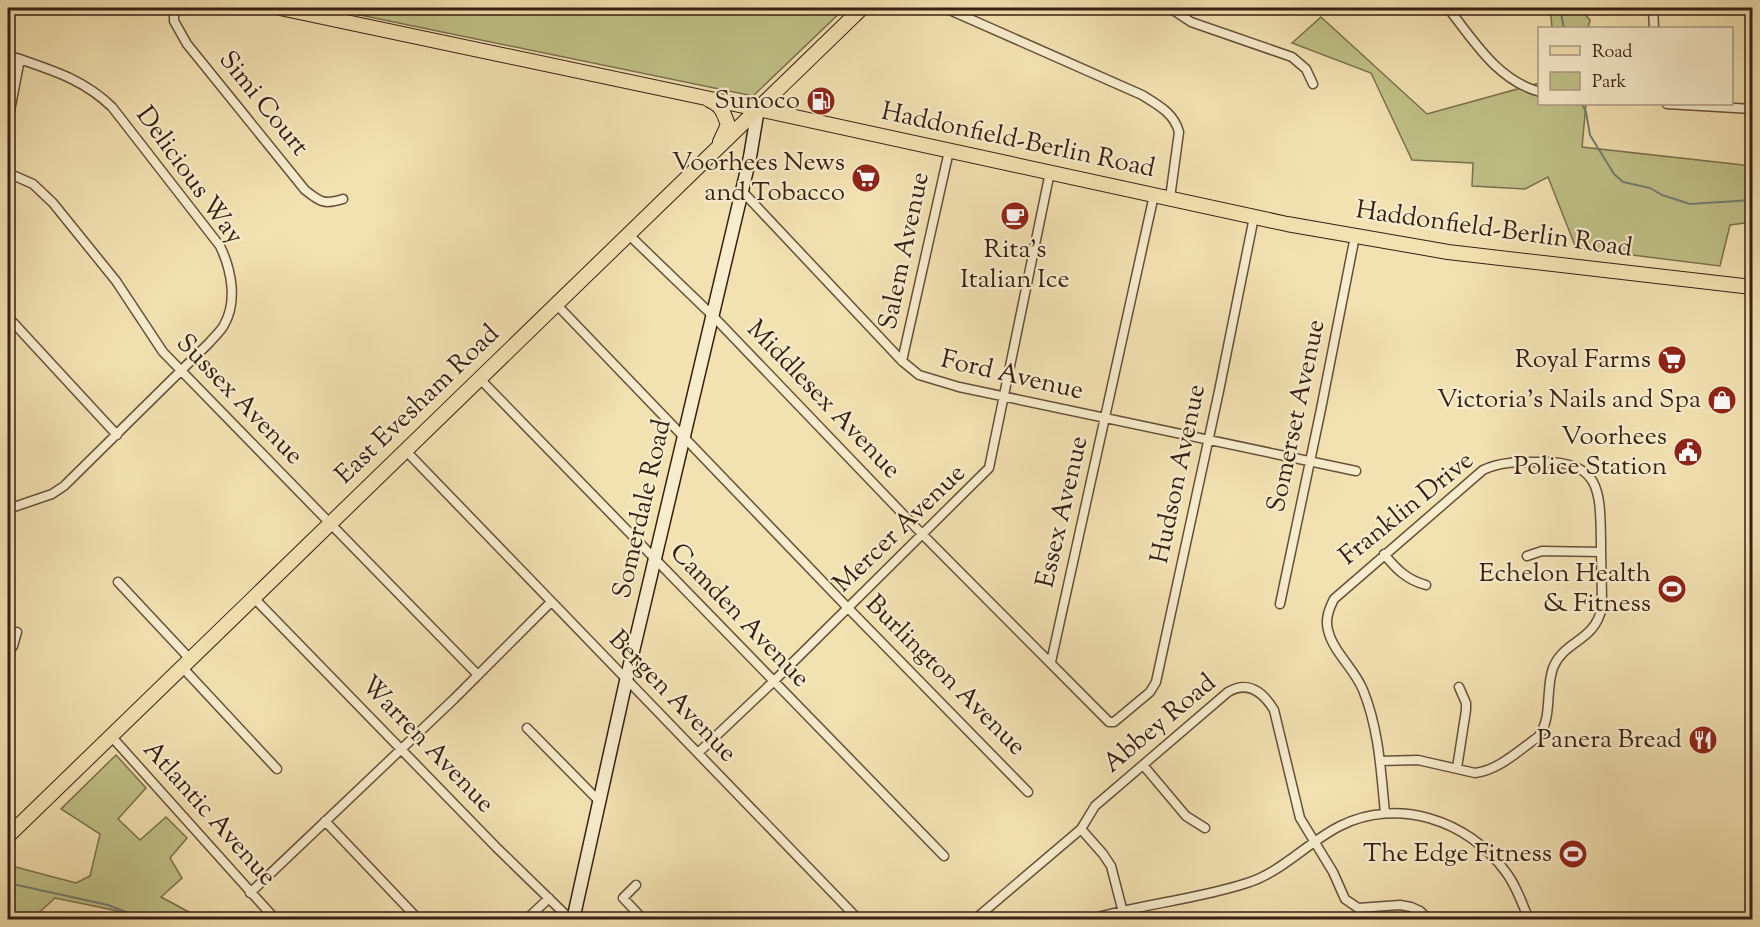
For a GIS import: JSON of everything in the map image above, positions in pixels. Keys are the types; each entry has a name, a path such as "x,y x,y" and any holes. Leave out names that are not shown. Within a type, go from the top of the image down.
{"main road":[{"name":"Haddonfield-Berlin Road","path":"280,8 1355,236 1448,252 1752,287"},
{"name":"East Evesham Road","path":"8,836 862,8"},
{"path":"785,83 783,97 785,103 789,109 800,114 802,118"},
{"path":"708,98 717,103 728,125 716,149"},
{"name":"Somerdale Road","path":"572,920 654,560 742,191 758,109"}],"street":[{"name":"Simi Court","path":"174,8 174,21 187,44 306,190 322,202 329,203 343,199"},
{"path":"945,8 1162,106 1177,123 1179,132 1170,198"},
{"path":"1170,8 1191,22 1292,57 1306,69 1313,84"},
{"path":"1448,8 1488,59 1504,75 1538,92"},
{"path":"1653,8 1654,27"},
{"name":"Delicious Way","path":"8,55 71,77 100,95 112,107 220,246 227,261 231,281 229,315 224,326 209,343 64,486 52,494 8,509"},
{"path":"8,121 20,59"},
{"path":"1684,105 1752,109"},
{"name":"Salem Avenue","path":"902,361 949,151"},
{"name":"Mercer Avenue","path":"698,753 989,468 1050,172"},
{"name":"Sussex Avenue","path":"8,173 33,184 53,203 116,281 163,352 478,675"},
{"name":"Ford Avenue","path":"742,191 902,361 919,375 930,380 1004,397 1356,471"},
{"name":"Essex Avenue","path":"1051,662 1154,195"},
{"name":"Hudson Avenue","path":"1114,722 1150,692 1156,682 1254,216"},
{"name":"Middlesex Avenue","path":"628,234 712,315 923,535 1109,722 1114,722"},
{"name":"Somerset Avenue","path":"1280,604 1355,236"},
{"name":"Burlington Avenue","path":"556,304 1028,792"},
{"path":"8,317 117,435"},
{"name":"Camden Avenue","path":"480,379 944,856"},
{"name":"Bergen Avenue","path":"406,451 859,920"},
{"name":"Franklin Drive","path":"1380,761 1418,760 1474,773 1491,770 1542,732 1553,669 1559,658 1593,630 1602,607 1599,499 1591,478 1579,468 1570,464 1550,462 1505,463 1483,470 1334,599 1327,617 1327,627 1333,644 1352,667 1364,692 1380,761 1385,813"},
{"path":"1527,556 1542,551 1601,552"},
{"path":"1384,554 1408,578 1426,585"},
{"path":"118,582 277,769"},
{"name":"Warren Avenue","path":"254,598 572,920"},
{"path":"250,893 551,603"},
{"path":"8,653 13,646 17,632"},
{"name":"Abbey Road","path":"974,920 1082,829 1095,806 1228,692 1240,687 1248,687 1264,694 1274,710 1300,818 1315,841"},
{"path":"1457,768 1466,710 1466,703 1459,687"},
{"path":"527,728 599,801"},
{"name":"Atlantic Avenue","path":"111,736 276,920"},
{"path":"1143,765 1186,816 1205,828"},
{"path":"1088,920 1124,915 1249,883 1267,874 1341,825 1358,818 1385,813 1404,813 1439,820 1483,846 1511,879 1530,920"},
{"path":"326,821 419,920"},
{"path":"1082,829 1093,840 1111,866 1124,915"},
{"path":"1315,841 1333,872 1341,893 1350,904 1358,908 1400,905 1411,907 1420,911 1429,920"},
{"path":"636,885 623,898 644,920"},
{"path":"526,920 549,898"}],"green space":[{"path":"326,8 845,8 753,96"},
{"path":"1544,8 1579,8 1590,20 1588,27 1552,27 1551,16"},
{"path":"1321,17 1427,114 1538,83 1538,105 1586,105 1582,147 1752,166 1752,222 1730,225 1720,266 1576,248 1548,177 1525,189 1472,186 1473,163 1412,160 1371,73 1292,43"},
{"path":"116,755 146,788 118,819 140,840 166,817 187,838 170,858 182,878 161,897 202,919 134,919 118,911 55,898 32,919 8,919 8,865 76,883 90,876 100,834 61,809"}],"waterway":[{"path":"1558,8 1564,27"},
{"path":"1582,105 1590,135 1614,174 1623,182 1650,188 1662,195 1690,204 1752,200"},
{"path":"8,883 108,905 146,920"}],"place":[{"name":"Sunoco","path":"821,101"},
{"name":"Voorhees News and Tobacco","path":"866,178"},
{"name":"Rita's Italian Ice","path":"1015,216"},
{"name":"Royal Farms","path":"1672,360"},
{"name":"Victoria's Nails and Spa","path":"1722,400"},
{"name":"Voorhees Police Station","path":"1688,452"},
{"name":"Echelon Health & Fitness","path":"1672,589"},
{"name":"Panera Bread","path":"1703,740"},
{"name":"The Edge Fitness","path":"1573,854"}]}
